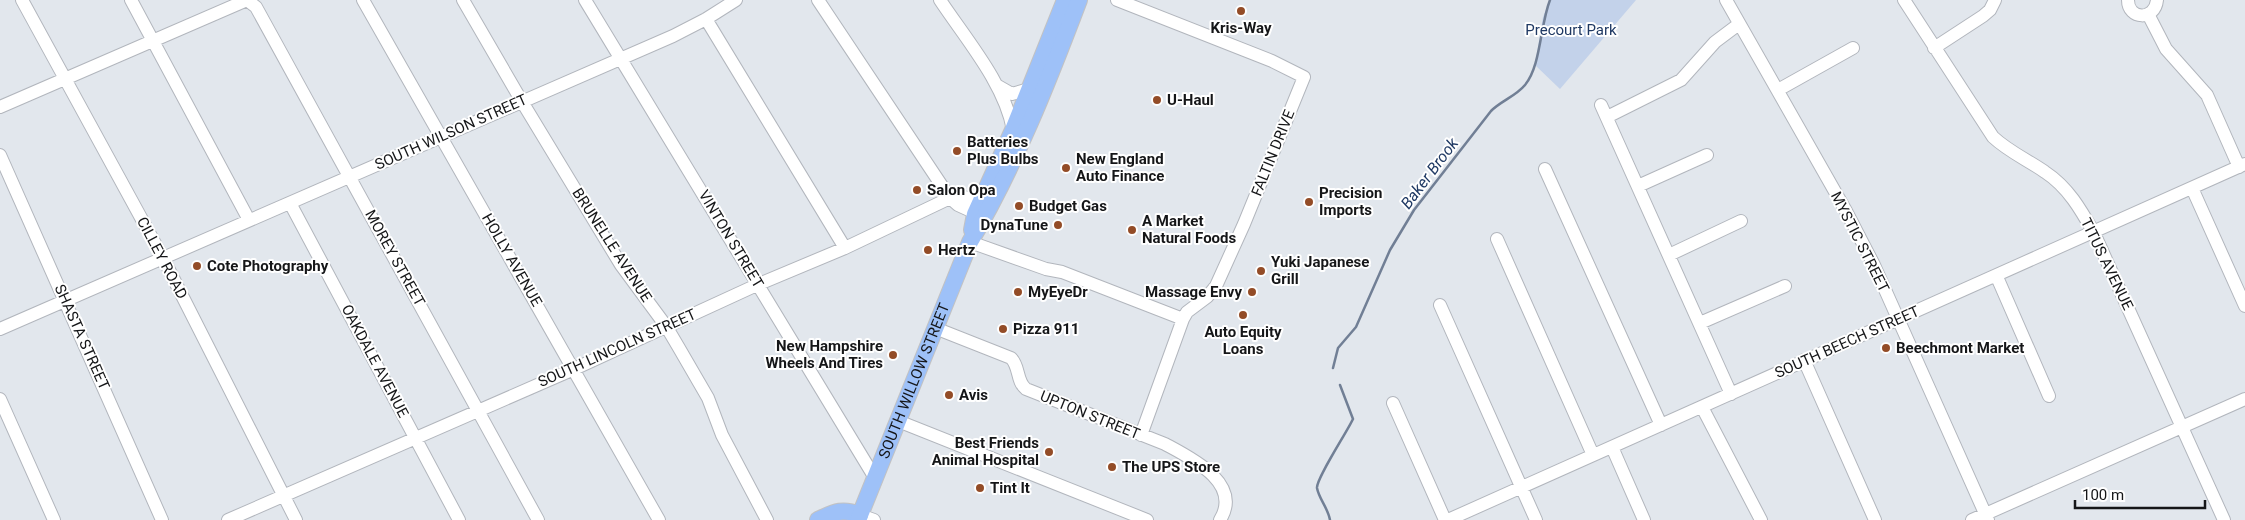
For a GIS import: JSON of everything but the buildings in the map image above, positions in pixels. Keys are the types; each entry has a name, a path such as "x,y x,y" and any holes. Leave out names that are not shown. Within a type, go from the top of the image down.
{"main road":[{"path":"1073,4 1092,0"},
{"name":"SOUTH WILLOW STREET","path":"864,518 875,478 1029,89 1073,4"},
{"name":"SOUTH WILLOW STREET","path":"983,209 1026,130 1073,4"},
{"path":"818,520 837,511 849,510 864,518"}],"street":[{"name":"CILLEY ROAD","path":"22,0 163,258 296,520"},
{"path":"131,0 249,220"},
{"path":"0,107 247,0"},
{"name":"MOREY STREET","path":"247,0 256,7 538,520"},
{"name":"HOLLY AVENUE","path":"363,0 442,136 658,520"},
{"name":"BRUNELLE AVENUE","path":"463,0 621,265 666,326 708,398 722,435 767,520"},
{"name":"VINTON STREET","path":"585,0 875,478"},
{"name":"SOUTH WILSON STREET","path":"0,329 620,58 706,19 722,4 736,0"},
{"path":"818,0 950,198"},
{"path":"940,0 996,84 1010,111 1013,130"},
{"name":"FALTIN DRIVE","path":"1117,0 1272,61 1304,77 1244,224 1216,286 1187,312 1184,318 1140,435"},
{"name":"TITUS AVENUE","path":"1904,0 1993,137 2011,152 2032,163 2057,180 2079,208 2094,233 2224,520"},
{"path":"1934,48 1990,10 1995,0"},
{"path":"2128,0 2128,5 2134,13 2141,16 2155,10 2157,0"},
{"name":"MYSTIC STREET","path":"1730,1 1739,24 1778,90 1866,249 1986,517"},
{"path":"2148,14 2166,49 2207,95 2242,166"},
{"path":"706,19 845,248"},
{"path":"1607,117 1681,80 1711,45 1739,24"},
{"path":"1778,90 1853,48"},
{"path":"996,84 1012,94 1029,89"},
{"path":"1601,105 1731,394"},
{"name":"SHASTA STREET","path":"0,155 162,520"},
{"path":"1638,186 1707,155"},
{"name":"SOUTH BEECH STREET","path":"1447,520 1804,360 1997,277 2242,166"},
{"path":"1545,169 1661,425"},
{"path":"2192,188 2245,306"},
{"name":"SOUTH LINCOLN STREET","path":"228,520 574,369 759,284 845,248 950,198 958,196 983,209"},
{"name":"OAKDALE AVENUE","path":"290,203 459,520"},
{"path":"1669,255 1741,221"},
{"path":"1497,239 1593,455"},
{"path":"970,242 1046,269 1062,272 1184,318"},
{"path":"1997,277 2049,396"},
{"path":"1700,323 1785,286"},
{"path":"1440,304 1536,520"},
{"name":"UPTON STREET","path":"935,328 1011,358 1017,368 1020,383 1026,390 1165,444 1185,455 1215,477 1225,495 1225,510 1220,520"},
{"path":"1804,360 1875,520"},
{"path":"0,399 54,520"},
{"path":"1972,520 1986,517 2245,399"},
{"path":"1393,403 1447,520"},
{"path":"1702,407 1761,520"},
{"path":"898,421 1147,520"},
{"path":"1612,447 1644,520"}],"green space":[{"name":"Precourt Park","path":"1550,0 1636,0 1560,89 1535,65 1543,17"}],"waterway":[{"name":"Baker Brook","path":"1333,368 1338,348 1356,327 1390,250 1414,210 1491,111 1521,89 1530,77 1550,0"},
{"name":"Baker Brook","path":"1330,520 1318,492 1318,483 1353,419 1340,385"}],"place":[{"name":"Kris-Way","path":"1241,11"},
{"name":"U-Haul","path":"1157,100"},
{"name":"Batteries Plus Bulbs","path":"957,151"},
{"name":"New England Auto Finance","path":"1066,168"},
{"name":"Salon Opa","path":"917,190"},
{"name":"Precision Imports","path":"1309,202"},
{"name":"Budget Gas","path":"1019,206"},
{"name":"DynaTune","path":"1058,225"},
{"name":"A Market Natural Foods","path":"1132,230"},
{"name":"Hertz","path":"928,250"},
{"name":"Cote Photography","path":"197,266"},
{"name":"Yuki Japanese Grill","path":"1261,271"},
{"name":"MyEyeDr","path":"1018,292"},
{"name":"Massage Envy","path":"1252,292"},
{"name":"Auto Equity Loans","path":"1243,315"},
{"name":"Pizza 911","path":"1003,329"},
{"name":"Beechmont Market","path":"1886,348"},
{"name":"New Hampshire Wheels And Tires","path":"893,355"},
{"name":"Avis","path":"949,395"},
{"name":"Best Friends Animal Hospital","path":"1049,452"},
{"name":"The UPS Store","path":"1112,467"},
{"name":"Tint It","path":"980,488"}]}
